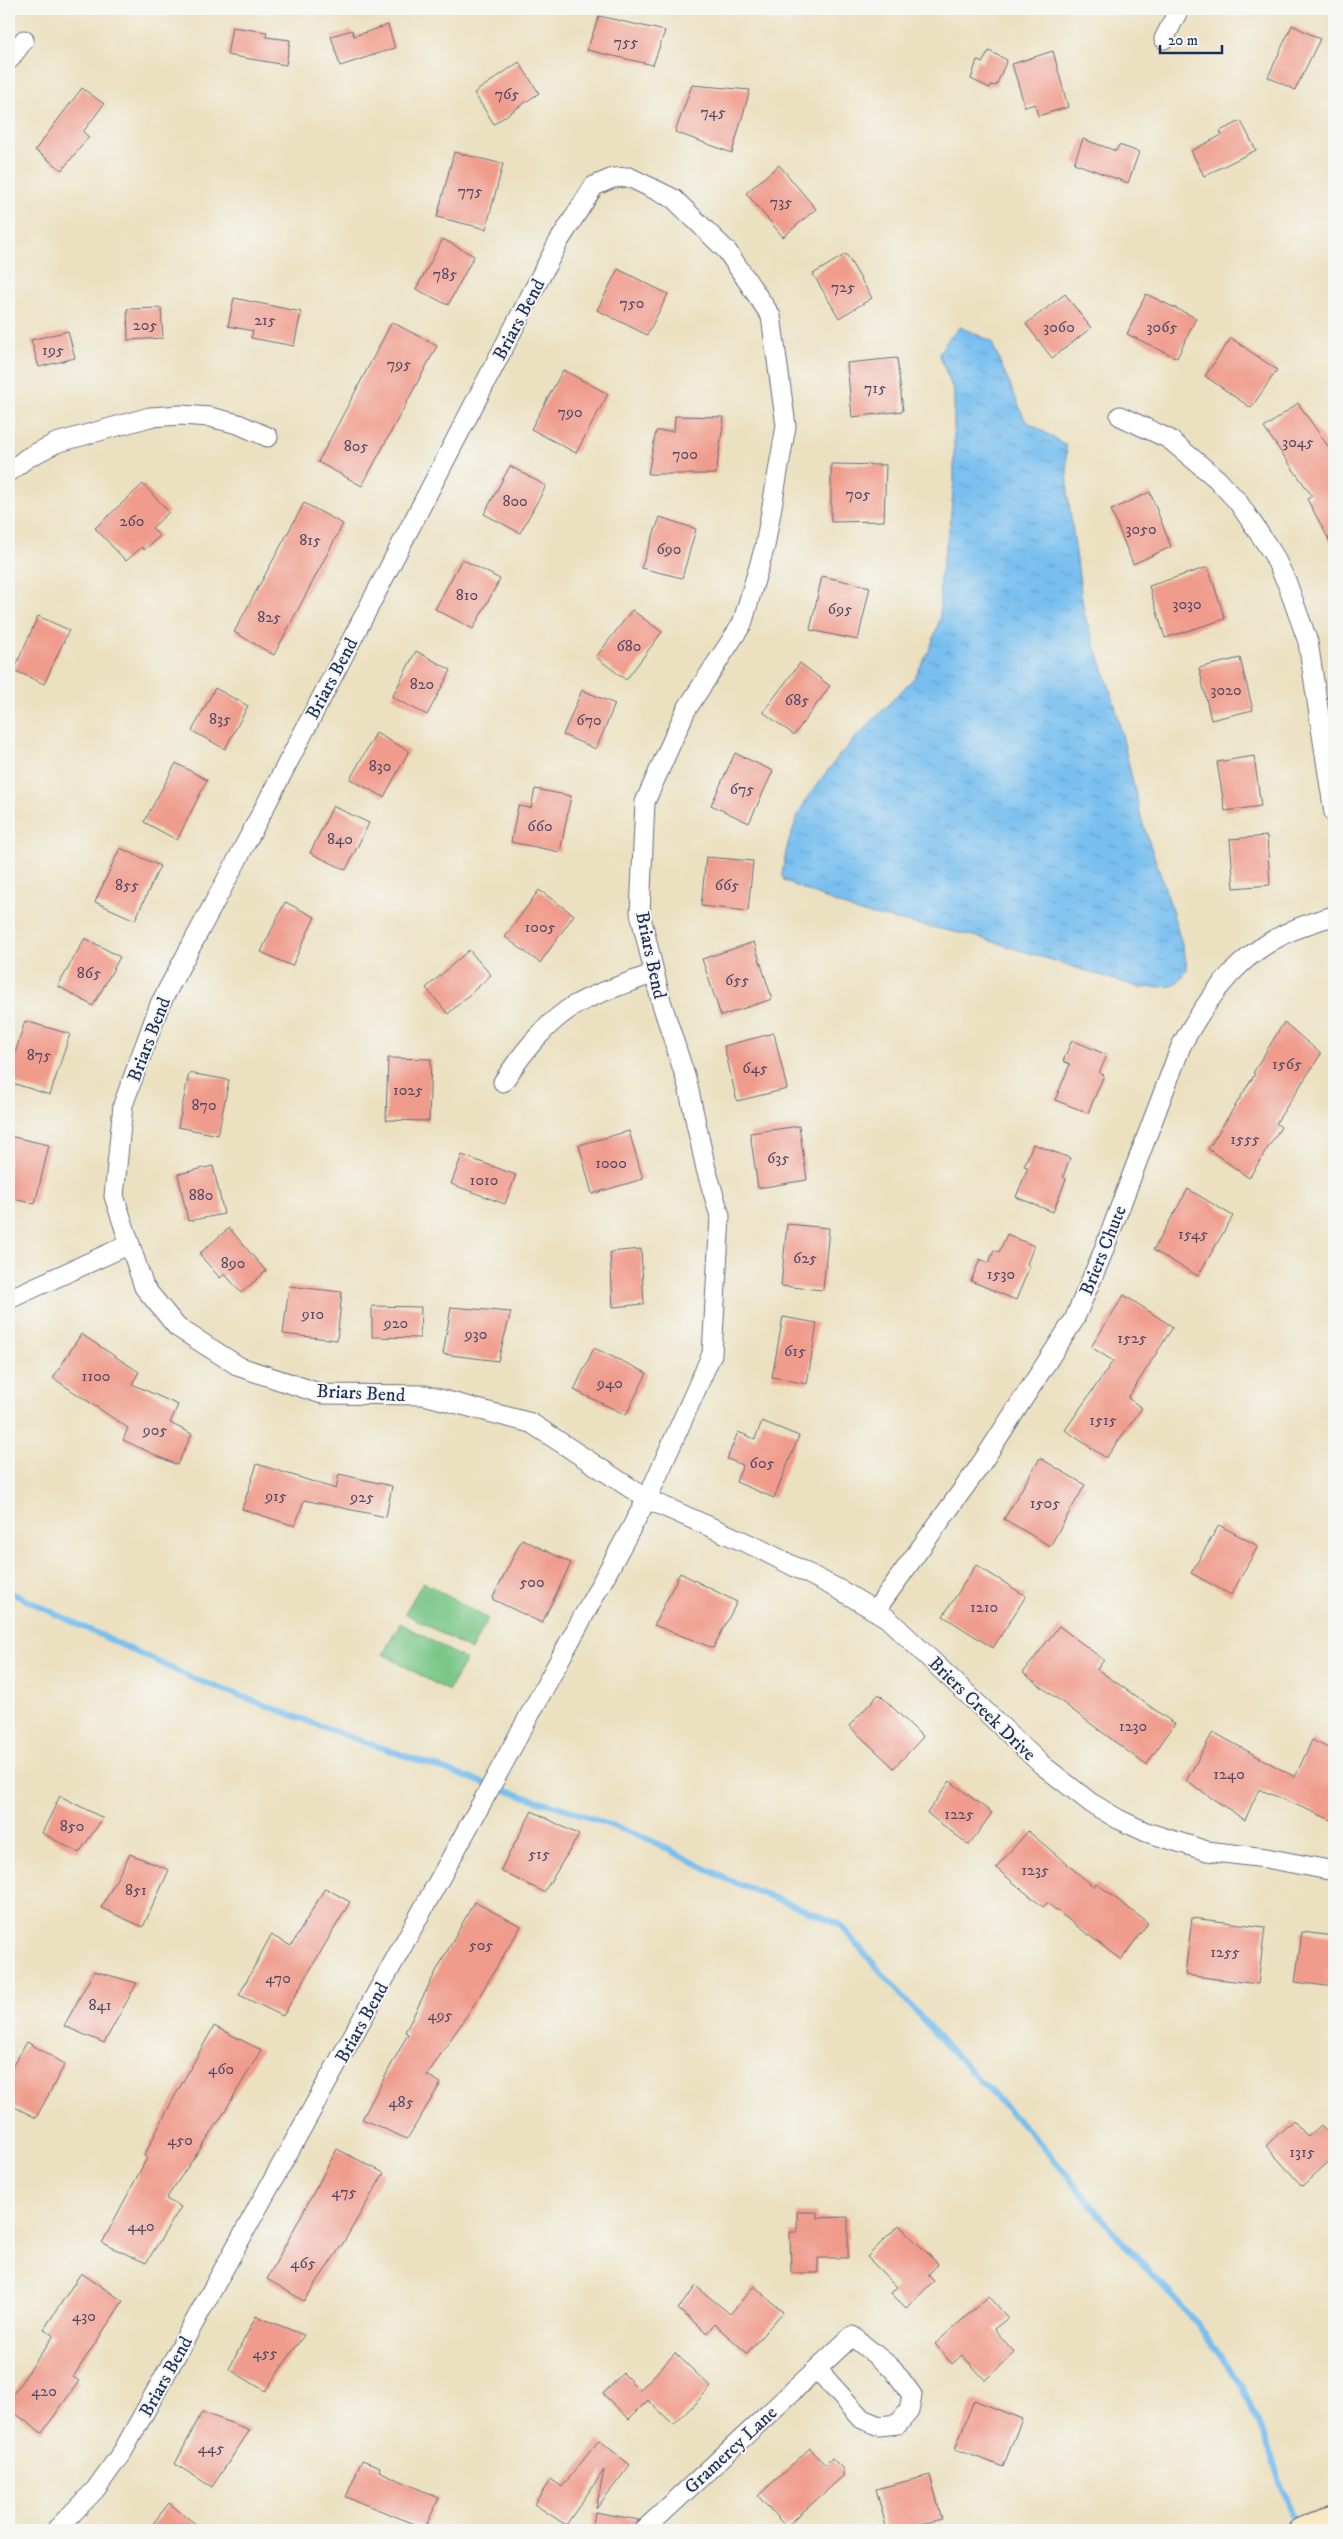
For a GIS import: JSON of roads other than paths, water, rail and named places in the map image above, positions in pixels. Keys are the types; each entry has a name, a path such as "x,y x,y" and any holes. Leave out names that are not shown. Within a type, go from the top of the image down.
{"street":[{"path":"1164,38 1179,9"},
{"path":"9,60 24,40"},
{"name":"Briars Bend","path":"56,2530 95,2490 123,2451 487,1794 647,1500 712,1354 720,1216 706,1169 687,1082 654,973 640,913 645,802 686,710 742,624 765,546 786,426 771,316 727,250 674,199 629,177 613,178 594,186 559,241 298,740 236,864 160,1004 123,1105 114,1196 144,1287 177,1327 240,1368 322,1394 424,1395 531,1423 647,1500"},
{"path":"9,472 27,458 56,443 150,417 182,415 210,417 238,424 268,437"},
{"path":"1120,416 1169,438 1217,478 1238,502 1273,554 1288,583 1308,642 1334,813"},
{"name":"Briers Chute","path":"875,1611 979,1467 1074,1320 1101,1257 1181,1046 1196,1018 1214,992 1235,968 1259,947 1286,932 1334,916"},
{"path":"503,1082 521,1056 542,1032 574,1006 654,973"},
{"path":"9,1300 130,1244"},
{"name":"Briers Creek Drive","path":"647,1500 758,1548 887,1618 1065,1784 1118,1819 1146,1832 1206,1851 1266,1858 1334,1871"},
{"name":"Gramercy Lane","path":"644,2530 852,2336 892,2369 912,2395 909,2411 898,2424 879,2426 862,2419 817,2369"},
{"path":"1302,2530 1334,2520"}],"water":[{"path":"960,327 991,341 1025,420 1066,446 1068,495 1084,613 1114,701 1142,821 1168,897 1185,955 1187,969 1182,978 1172,986 1141,988 974,936 858,912 784,881 782,874 787,847 798,815 809,795 842,752 914,678 929,651 940,619 940,577 950,524 954,481 954,392 939,354 946,342"}],"waterway":[{"path":"9,1592 192,1678 353,1738 522,1796 563,1808 648,1839 726,1879 838,1923 939,2038 1041,2144 1118,2237 1190,2315 1241,2384 1266,2441 1296,2528"}]}
